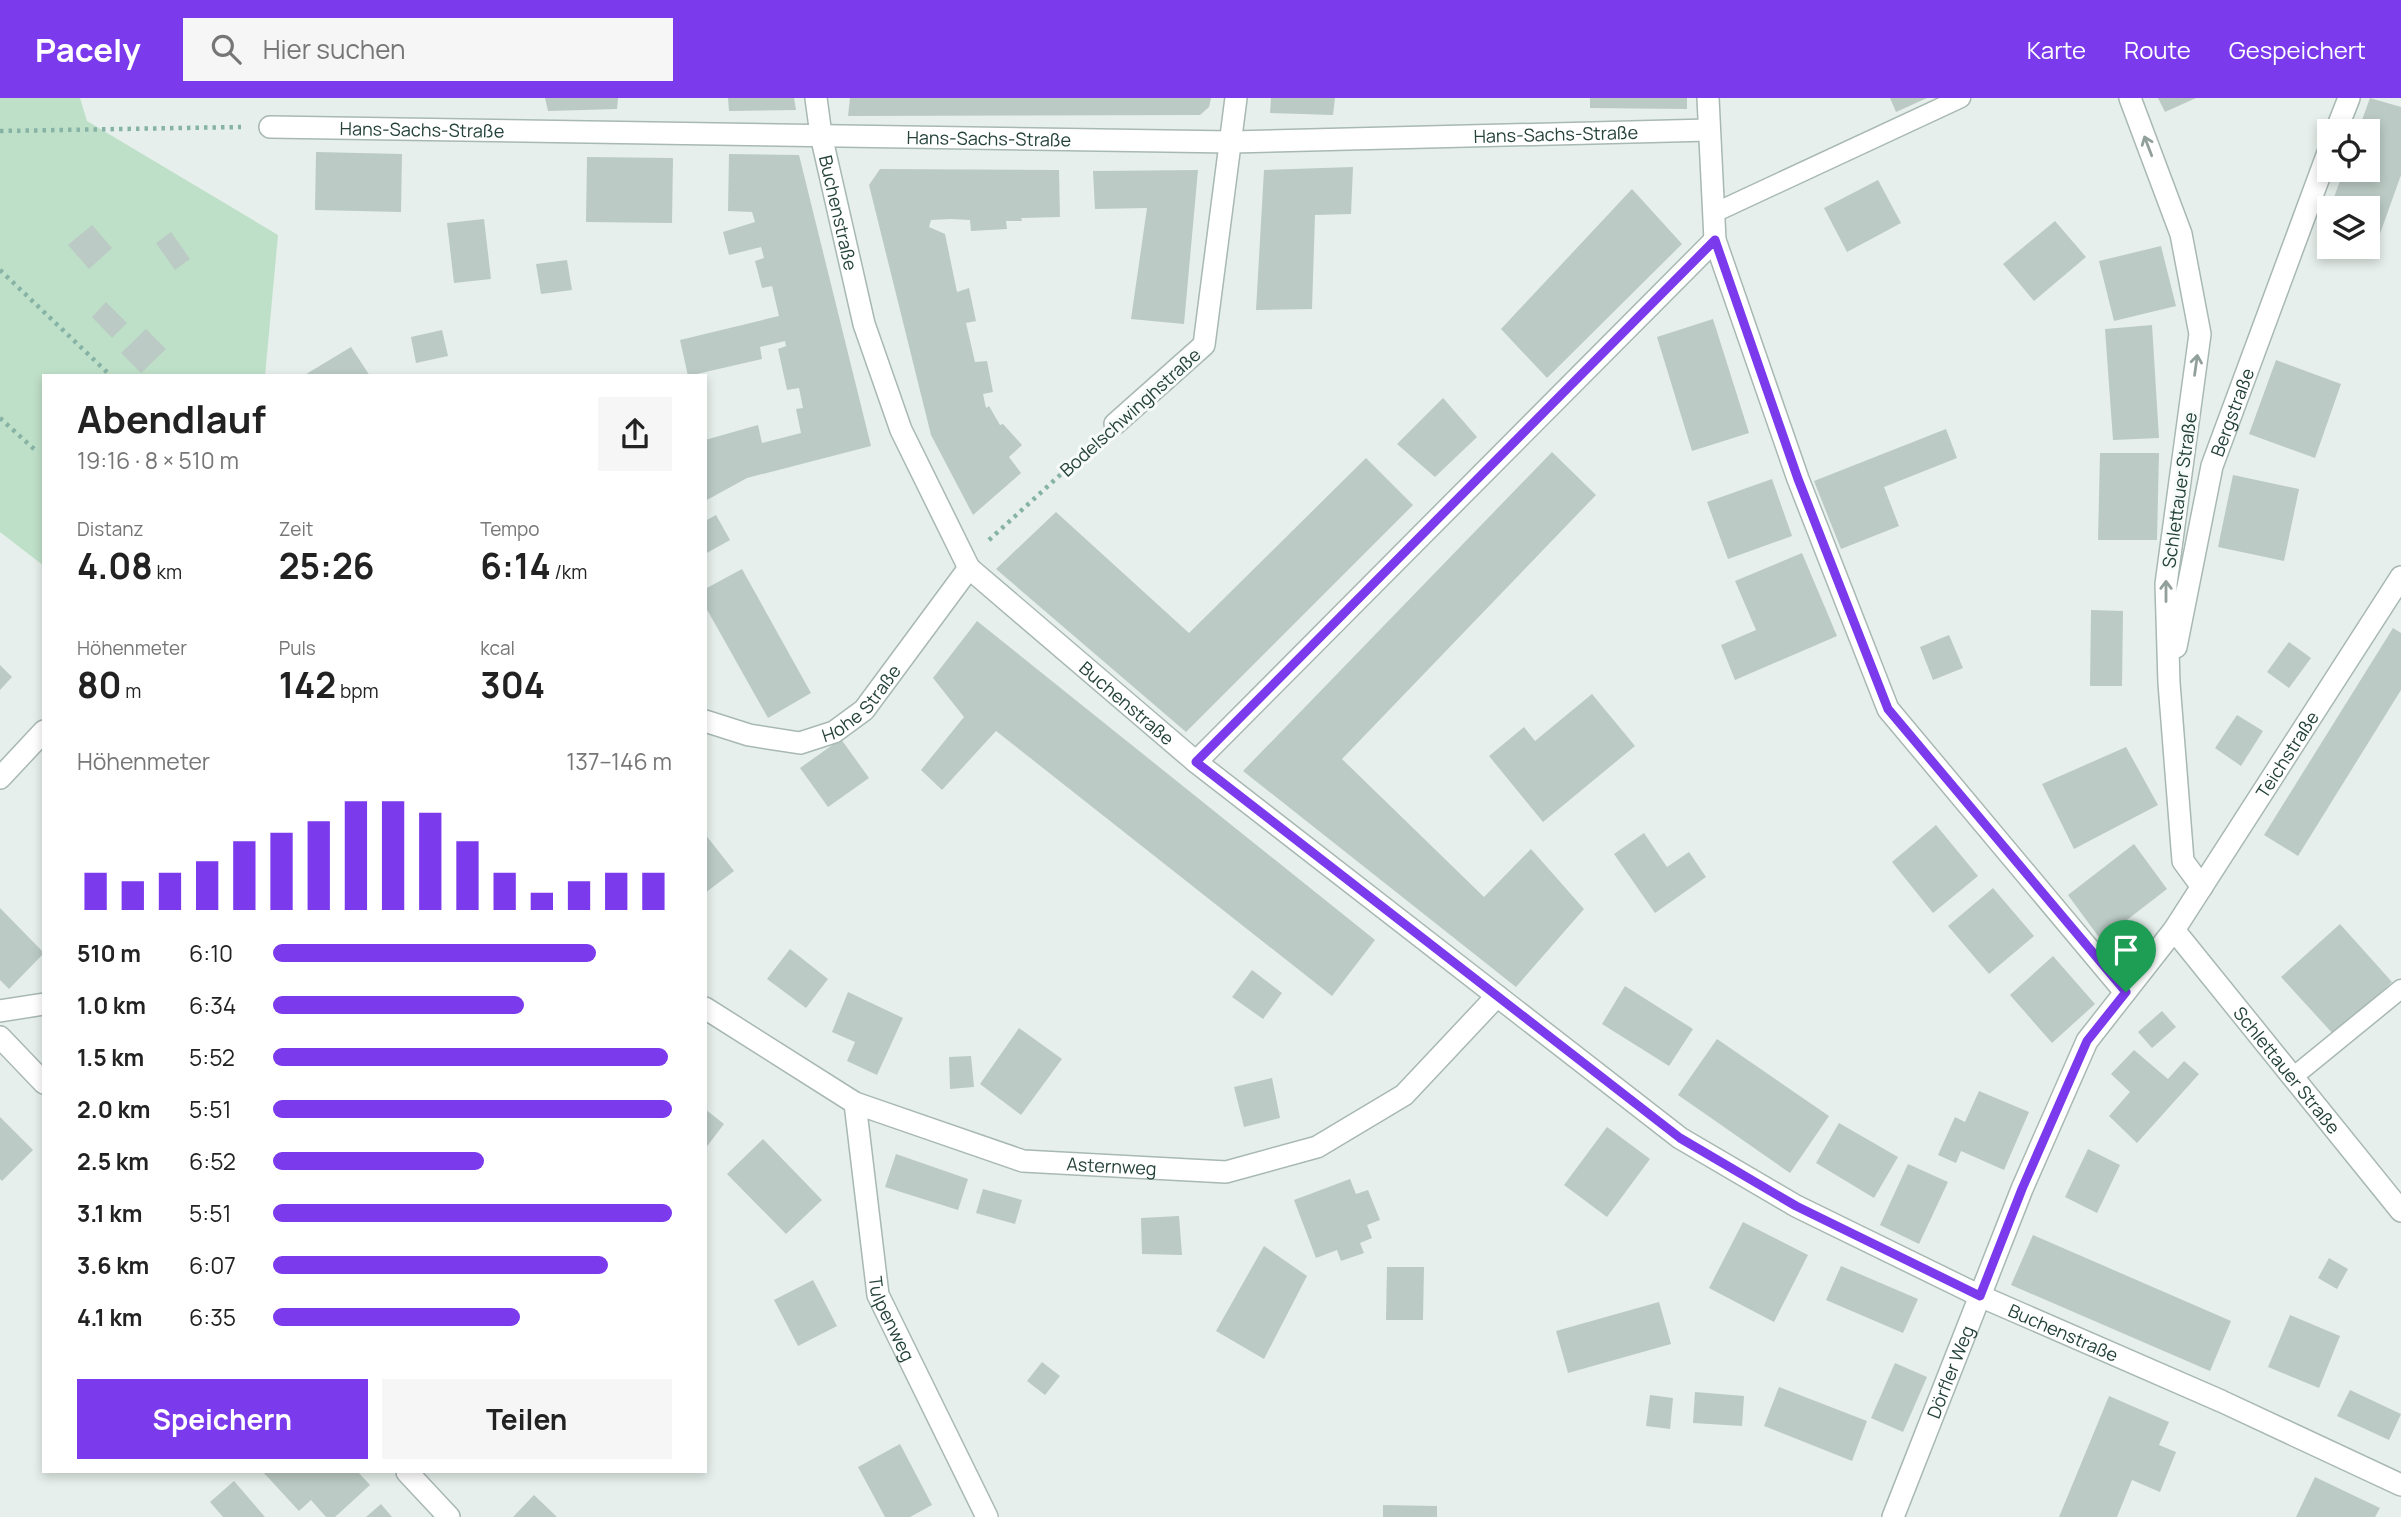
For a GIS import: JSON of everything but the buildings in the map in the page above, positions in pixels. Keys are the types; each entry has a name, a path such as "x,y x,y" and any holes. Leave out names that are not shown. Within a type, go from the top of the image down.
{"street":[{"name":"Buchenstraße","path":"816,98 821,135 864,324 901,430 967,565 1196,762 1680,1138 1796,1206 1980,1296 2221,1401 2401,1485"},
{"name":"Bodelschwinghstraße","path":"1115,424 1204,345 1236,98"},
{"path":"1707,98 1715,240 1798,479 1888,709 2126,992"},
{"name":"Schlettauer Straße","path":"2130,98 2181,233 2200,334 2166,583 2169,683 2183,860 2202,887"},
{"path":"2340,119 2348,98"},
{"name":"Hans-Sachs-Straße","path":"270,127 1232,142 1709,130"},
{"name":"Bergstraße","path":"2169,683 2212,467 2317,182"},
{"path":"1196,762 1715,240"},
{"name":"Hohe Straße","path":"707,722 749,736 800,743 834,733 864,710 967,565"},
{"name":"Teichstraße","path":"2126,992 2174,930 2401,578"},
{"path":"0,778 42,733"},
{"name":"Schlettauer Straße","path":"2174,930 2401,1211"},
{"name":"Dörfler Weg","path":"1893,1517 2022,1189 2087,1041 2126,992"},
{"name":"Asternweg","path":"707,1009 855,1102 1023,1161 1226,1172 1317,1147 1404,1095 1496,996"},
{"path":"0,1012 42,1004"},
{"path":"0,1037 42,1081"},
{"name":"Tulpenweg","path":"855,1102 878,1295 987,1517"},
{"path":"408,1473 449,1517"}],"lane":[{"path":"1714,213 1961,98"},
{"path":"2292,1077 2401,989"}],"path":[{"path":"0,131 270,127"},
{"path":"0,270 109,374"},
{"path":"0,418 34,449"},
{"name":"Bodelschwinghstraße","path":"967,565 1115,424"}],"green space":[{"path":"0,98 80,98 87,121 278,235 265,374 42,374 42,564 0,532"}],"route":[{"path":"1715,240 1798,479 1888,709 2126,992 2087,1041 2022,1189 1980,1296 1796,1206 1680,1138 1196,762 1715,240"}]}
